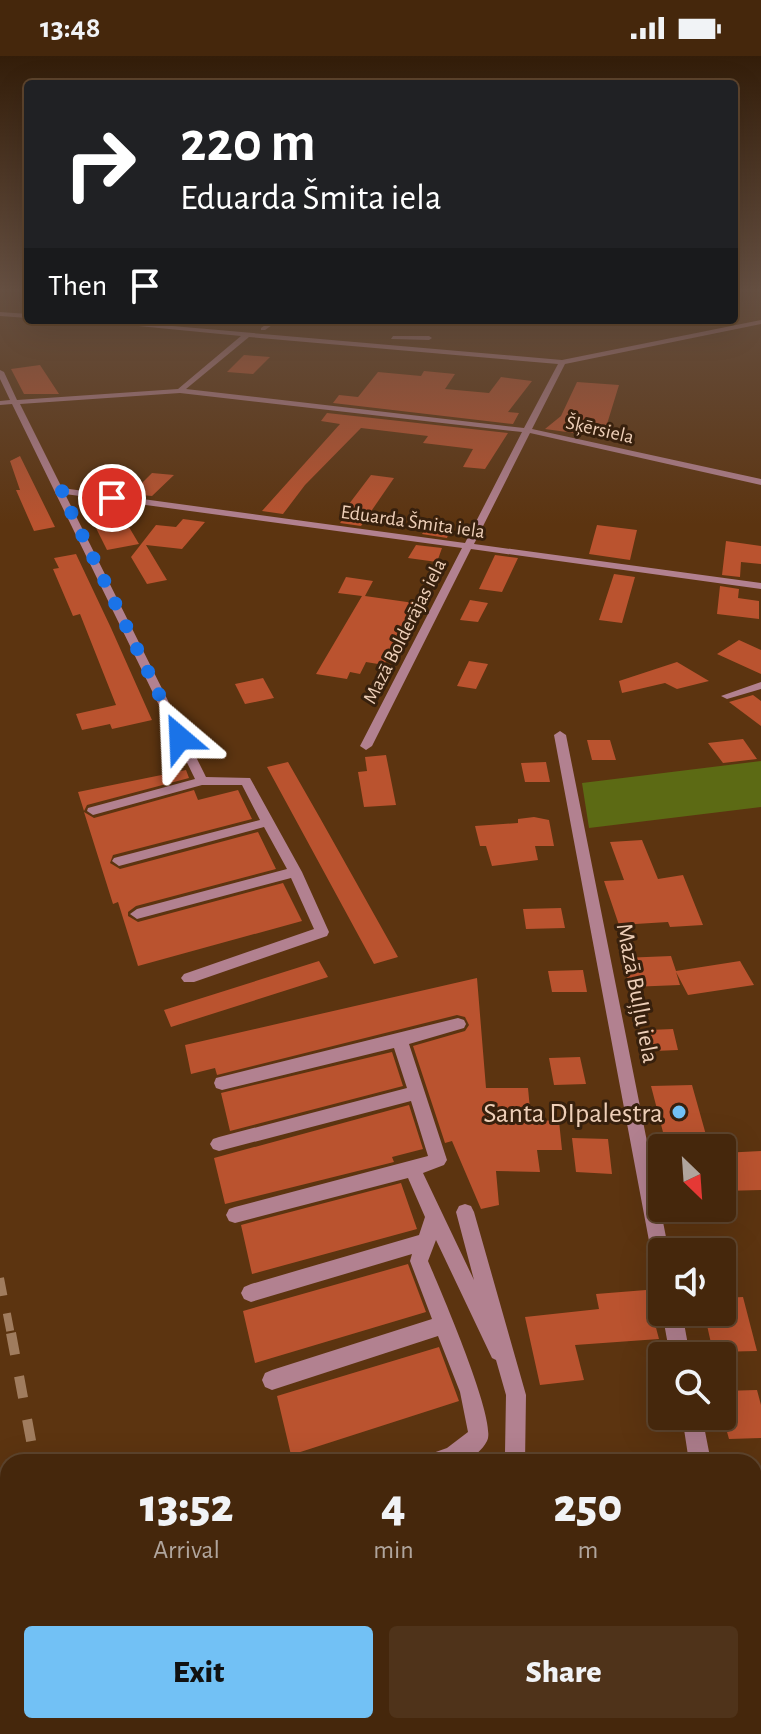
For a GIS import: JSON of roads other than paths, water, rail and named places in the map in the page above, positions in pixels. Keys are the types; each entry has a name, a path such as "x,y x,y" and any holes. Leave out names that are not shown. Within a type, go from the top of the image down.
{"street":[{"path":"180,391 208,367"},
{"name":"Mazā Bolderājas iela","path":"366,746 559,367"},
{"path":"0,372 202,781"},
{"name":"Šķērsiela","path":"0,403 180,391 527,430 761,482"},
{"name":"Eduarda Šmita iela","path":"61,491 761,586"},
{"path":"727,696 761,685"},
{"name":"Mazā Buļļu iela","path":"560,735 657,1238"},
{"path":"93,811 202,781 246,781 295,872 322,932 189,978"},
{"path":"119,861 267,822"},
{"path":"137,914 295,872"},
{"path":"222,1083 458,1024"},
{"path":"235,1215 438,1160 400,1040"},
{"path":"219,1144 416,1093"},
{"path":"413,1169 482,1323 509,1369"},
{"path":"465,1212 516,1395 516,1454"},
{"path":"434,1217 419,1261 470,1392 479,1436 453,1454"},
{"path":"251,1293 425,1242"},
{"path":"272,1380 443,1325"},
{"path":"694,1430 699,1454"}],"railway":[{"path":"0,1278 11,1335"},
{"path":"11,1333 34,1454"}],"place":[{"name":"Santa DIpalestra","path":"679,1112"}]}
